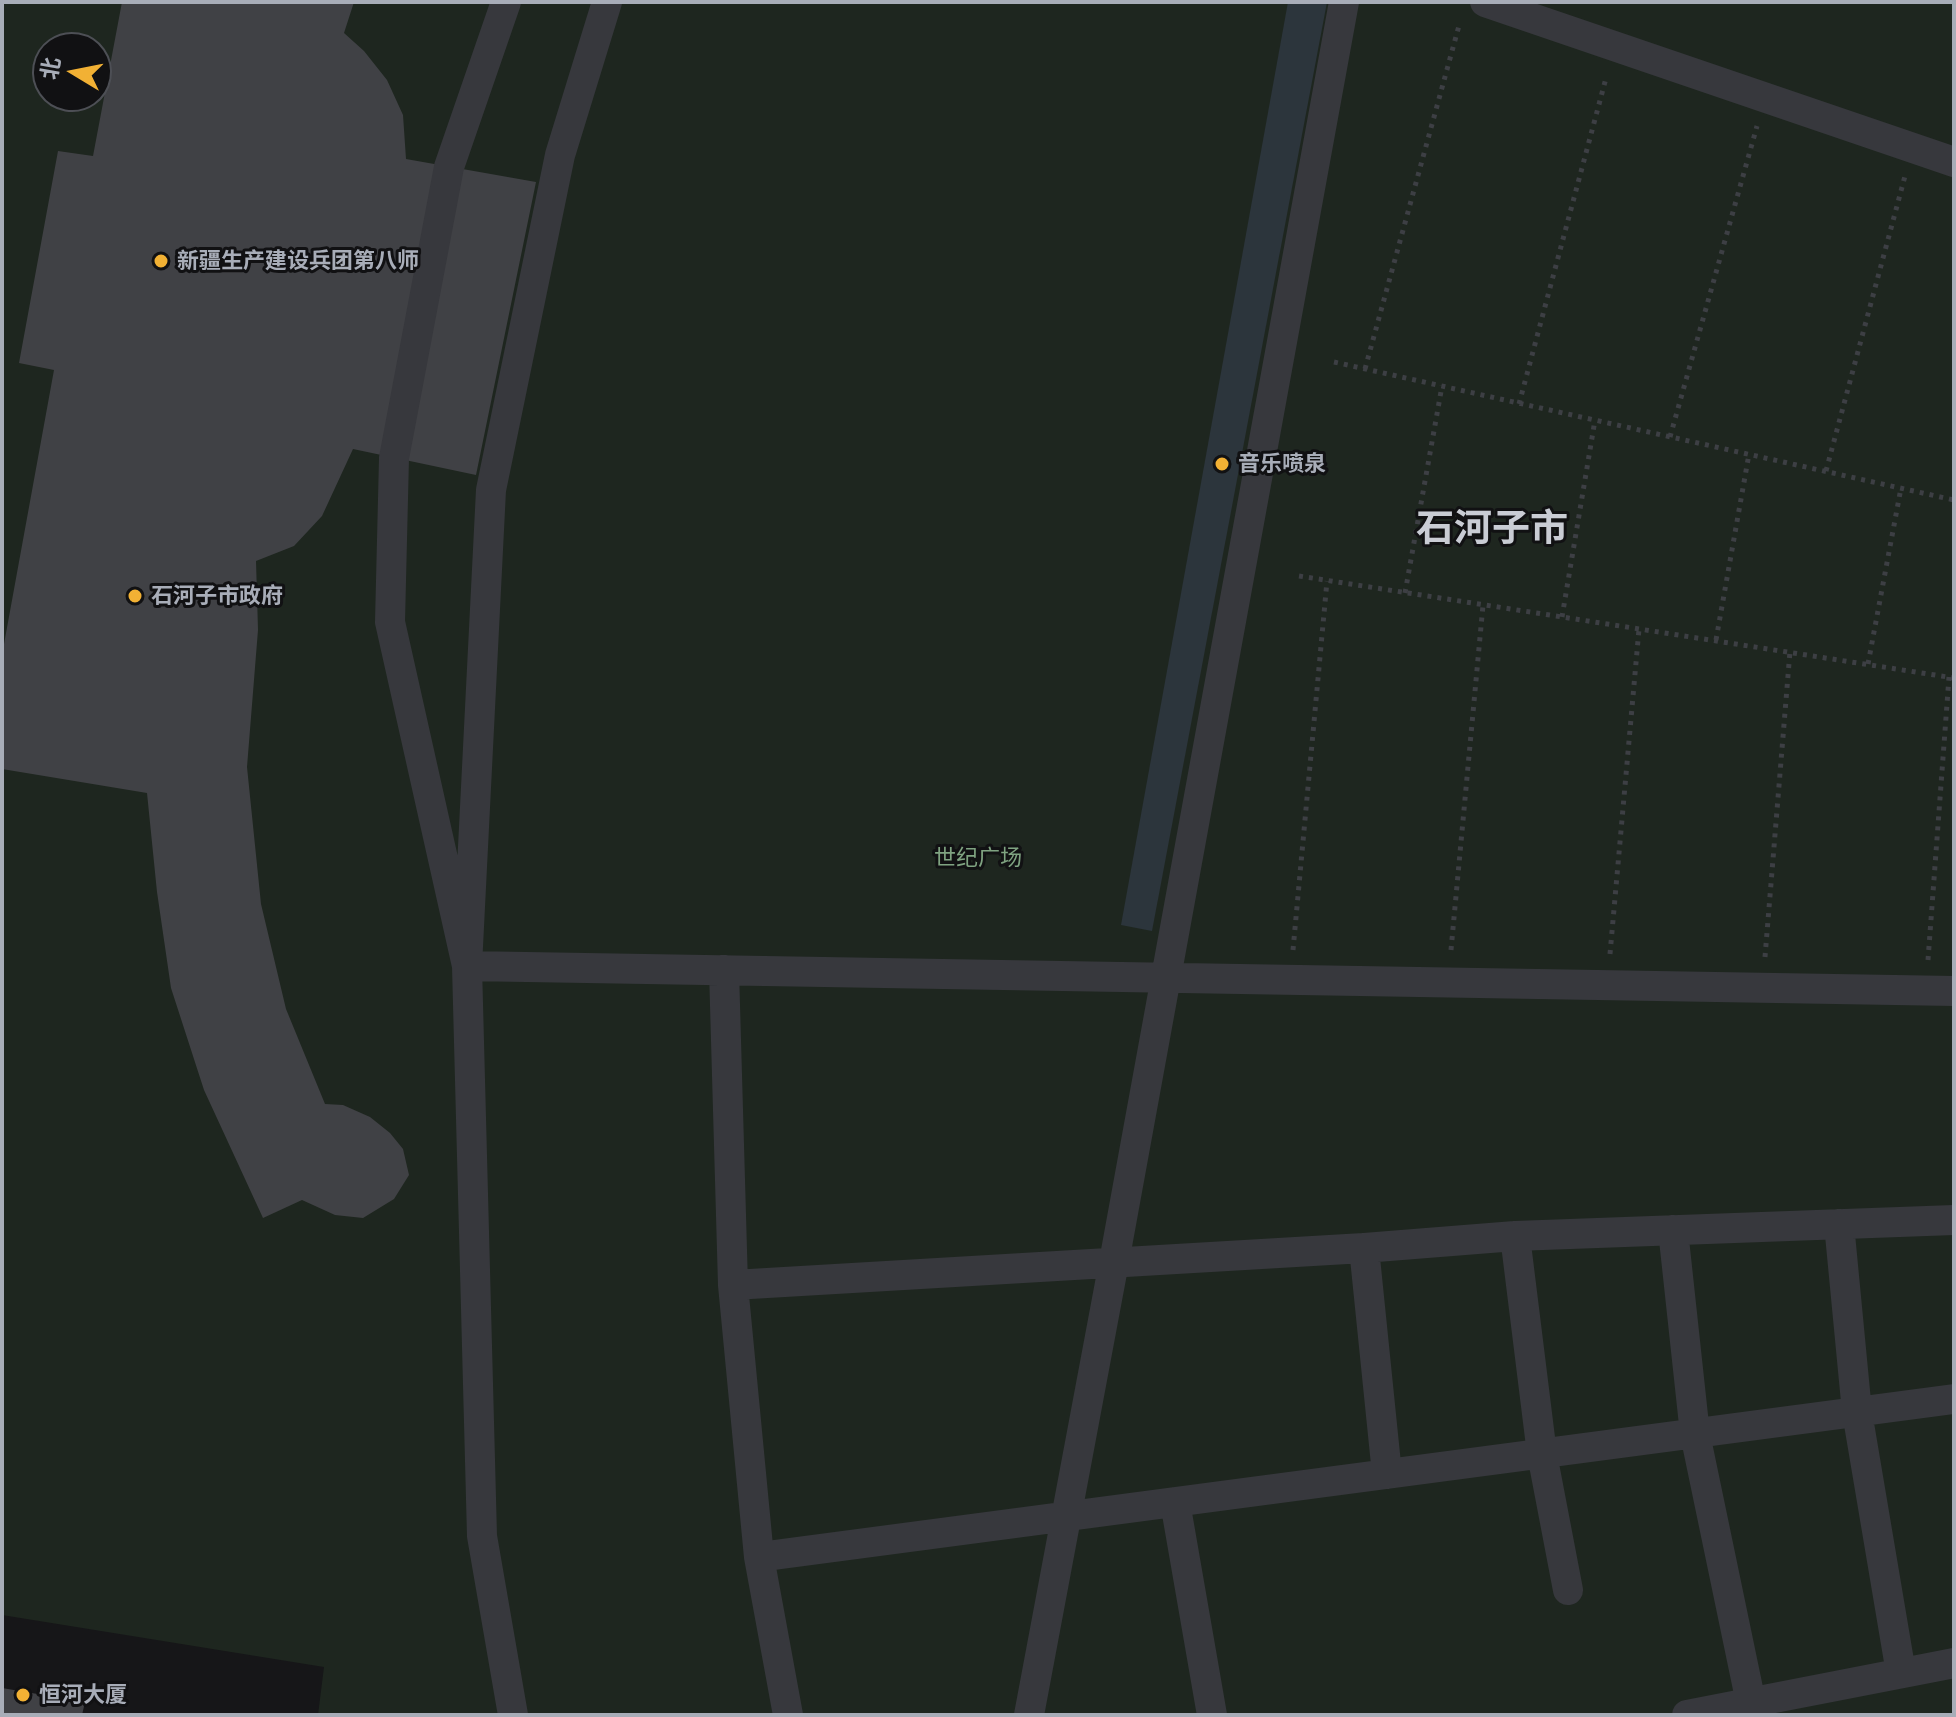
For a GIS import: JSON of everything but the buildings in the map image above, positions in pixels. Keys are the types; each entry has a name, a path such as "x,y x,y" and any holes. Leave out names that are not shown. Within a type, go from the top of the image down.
{"street":[{"path":"467,966 390,622 394,458 449,167 506,2"},
{"path":"513,1715 482,1536 467,966 491,490 560,155 607,2"},
{"path":"1029,1715 1344,2"},
{"path":"1473,10 1615,46 1954,162"},
{"path":"467,966 1940,991"},
{"path":"724,970 733,1285 759,1557 788,1715"},
{"path":"733,1285 1364,1248 1515,1236 1954,1220"},
{"path":"1839,1224 1857,1412 1901,1673"},
{"path":"1673,1230 1695,1434 1751,1703"},
{"path":"1515,1236 1542,1454 1568,1590"},
{"path":"1364,1248 1387,1474"},
{"path":"759,1557 1954,1399"},
{"path":"1175,1502 1212,1715"},
{"path":"1687,1715 1954,1663"}],"path":[{"path":"1365,369 1473,10"},
{"path":"1519,404 1615,46"},
{"path":"1670,437 1764,98"},
{"path":"1826,471 1913,148"},
{"path":"1334,362 1954,500"},
{"path":"1405,593 1442,386"},
{"path":"1562,617 1595,420"},
{"path":"1716,640 1749,454"},
{"path":"1868,664 1901,488"},
{"path":"1299,576 1952,678 1940,991"},
{"path":"1291,980 1327,581"},
{"path":"1448,982 1483,605"},
{"path":"1607,985 1639,629"},
{"path":"1762,988 1790,651"}],"green space":[{"name":"世纪广场","path":"2,2 1954,2 1954,1715 318,1715 324,1667 2,1615"}],"shaded area":[{"name":"音乐喷泉","path":"1288,2 1327,2 1152,931 1121,925"}],"place":[{"name":"新疆生产建设兵团第八师","path":"161,261"},
{"name":"音乐喷泉","path":"1222,464"},
{"name":"石河子市政府","path":"135,596"},
{"name":"恒河大厦","path":"23,1695"}],"district":[{"name":"石河子市","path":"1492,528"}]}
